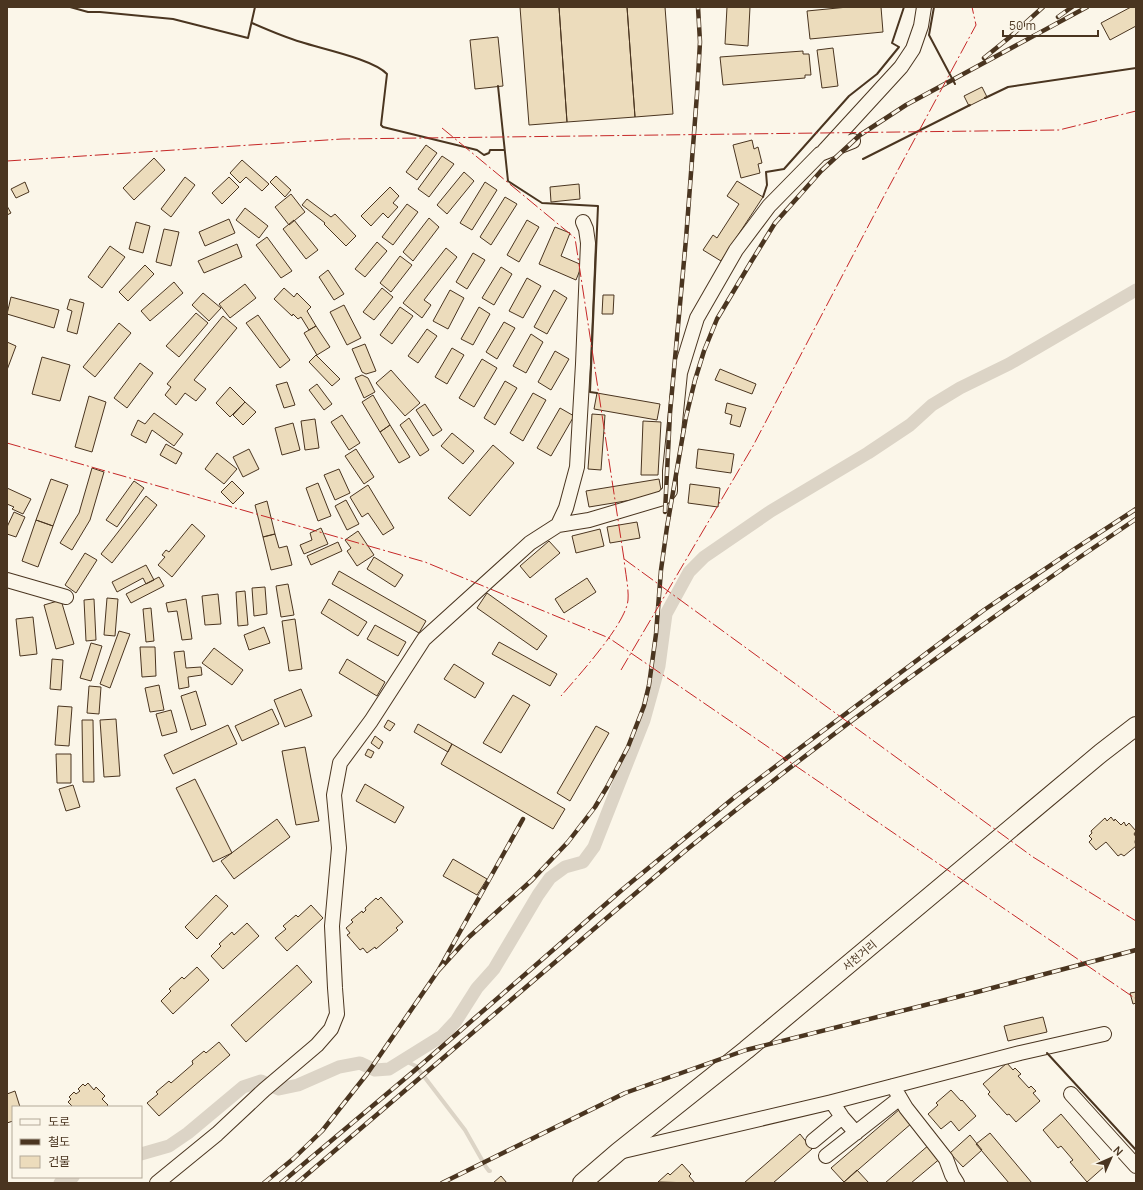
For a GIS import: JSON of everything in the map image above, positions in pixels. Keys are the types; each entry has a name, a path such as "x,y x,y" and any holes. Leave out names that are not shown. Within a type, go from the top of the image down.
{"main road":[{"name":"서천거리","path":"582,1183 618,1152 746,1050 1089,763 1136,726"}],"street":[{"path":"157,1183 217,1134 264,1090 317,1045 331,1029 337,1014 332,926 338,848 334,795 340,763 372,722 424,639 530,543 558,525 590,520 663,498 670,491 670,471 680,373 697,318 736,250 769,206 901,67 913,49 921,26 924,7"},
{"path":"820,154 853,141"},
{"path":"558,525 566,508 577,467 588,242 586,229 583,222"},
{"path":"7,580 66,597"},
{"path":"618,1152 832,1102 897,1092 1020,1053 1104,1034"},
{"path":"826,1156 856,1133 897,1092"},
{"path":"897,1092 910,1113 946,1159 952,1175 957,1183"},
{"path":"1071,1094 1136,1166"},
{"path":"832,1102 842,1117 856,1133"},
{"path":"813,1141 842,1117"},
{"path":"824,1132 838,1147"}],"building":[{"path":"520,7 559,7 567,122 529,125"},
{"path":"559,7 627,7 635,117 567,122"},
{"path":"627,7 665,7 673,114 635,117"},
{"path":"727,7 750,7 748,46 725,44"},
{"path":"848,7 881,7 883,32 810,39 807,11"},
{"path":"1131,7 1136,7 1136,26 1110,40 1101,23"},
{"path":"498,37 503,86 475,89 470,40"},
{"path":"833,48 838,86 822,88 817,50"},
{"path":"803,51 803,54 809,54 811,75 805,75 805,78 723,85 720,57"},
{"path":"982,87 987,97 969,106 964,96"},
{"path":"752,140 754,149 758,147 762,163 758,164 760,173 741,178 733,145"},
{"path":"426,145 437,153 417,180 406,172"},
{"path":"442,156 454,164 429,197 418,189"},
{"path":"154,158 165,170 134,200 123,188"},
{"path":"242,160 269,184 262,191 246,177 240,183 230,173"},
{"path":"464,172 474,181 447,214 437,205"},
{"path":"276,176 291,190 285,197 270,182"},
{"path":"185,177 195,185 171,217 161,209"},
{"path":"229,177 239,187 222,204 212,193"},
{"path":"737,181 763,197 721,261 703,250 713,235 717,238 739,204 727,196"},
{"path":"25,182 29,192 16,198 11,189"},
{"path":"485,182 497,190 472,230 460,223"},
{"path":"579,184 580,199 551,202 550,187"},
{"path":"390,187 399,196 393,203 398,207 388,218 383,213 371,226 361,216"},
{"path":"291,194 305,212 289,225 275,207"},
{"path":"505,197 517,204 491,245 480,237"},
{"path":"307,199 331,217 335,214 356,236 346,246 324,224 325,223 302,205"},
{"path":"407,204 418,212 393,245 382,237"},
{"path":"7,206 11,213 7,215"},
{"path":"245,208 268,226 259,238 236,220"},
{"path":"429,218 439,227 413,261 403,252"},
{"path":"229,219 235,233 205,246 199,232"},
{"path":"294,220 318,250 306,259 283,229"},
{"path":"527,220 539,227 519,262 507,255"},
{"path":"136,222 150,226 143,253 129,249"},
{"path":"555,227 570,233 561,256 582,265 576,280 539,264"},
{"path":"164,229 179,232 171,266 156,262"},
{"path":"267,237 292,271 281,278 256,245"},
{"path":"377,242 387,251 365,277 355,269"},
{"path":"237,244 242,257 204,273 198,261"},
{"path":"110,246 125,257 102,288 88,277"},
{"path":"446,248 457,257 424,300 431,305 422,318 403,303"},
{"path":"473,253 485,260 467,289 456,282"},
{"path":"400,256 412,265 391,292 380,283"},
{"path":"145,265 154,274 128,301 119,292"},
{"path":"501,267 512,274 494,305 482,298"},
{"path":"328,270 344,294 334,300 319,277"},
{"path":"527,278 541,286 523,318 509,311"},
{"path":"174,282 183,293 150,321 141,311"},
{"path":"245,284 256,298 230,318 219,304"},
{"path":"284,288 294,297 297,293 311,307 307,311 316,326 309,330 301,317 298,319 293,314 292,316 274,299"},
{"path":"382,288 393,297 374,320 363,312"},
{"path":"450,290 464,298 448,329 433,321"},
{"path":"554,290 567,298 547,334 534,327"},
{"path":"203,293 221,308 209,321 192,305"},
{"path":"603,295 614,295 613,314 602,314"},
{"path":"11,297 59,310 54,328 7,314"},
{"path":"70,299 84,303 77,334 67,331 72,311 67,309"},
{"path":"344,305 361,338 347,345 330,312"},
{"path":"400,307 413,316 392,344 380,335"},
{"path":"479,307 490,314 473,345 461,339"},
{"path":"196,313 208,323 179,357 166,346"},
{"path":"258,315 290,360 280,368 246,323"},
{"path":"223,316 237,328 194,380 206,389 196,401 185,393 176,405 165,395 171,387 167,384"},
{"path":"504,322 515,328 497,359 486,352"},
{"path":"119,323 131,333 95,377 83,367"},
{"path":"316,326 330,347 317,355 304,333"},
{"path":"427,329 437,336 418,363 408,356"},
{"path":"531,334 543,342 526,373 513,366"},
{"path":"7,342 16,346 7,370"},
{"path":"365,344 376,371 366,374 362,372 352,349"},
{"path":"452,348 464,355 447,384 435,377"},
{"path":"555,351 569,359 551,390 538,382"},
{"path":"316,355 340,379 332,386 309,362"},
{"path":"42,357 70,365 60,401 32,394"},
{"path":"482,359 497,368 474,407 459,398"},
{"path":"140,363 153,373 127,408 114,398"},
{"path":"720,369 756,384 752,394 715,380"},
{"path":"391,370 420,403 405,416 376,383"},
{"path":"362,375 368,378 375,392 364,398 355,378"},
{"path":"505,381 517,388 495,425 484,418"},
{"path":"287,382 295,405 284,408 276,385"},
{"path":"317,384 332,404 324,410 309,390"},
{"path":"230,387 245,402 230,417 216,403"},
{"path":"533,393 546,400 523,441 510,433"},
{"path":"597,393 660,404 657,420 594,409"},
{"path":"373,395 390,425 380,432 362,402"},
{"path":"89,396 106,402 92,452 75,447"},
{"path":"245,402 256,412 243,425 233,415"},
{"path":"727,403 746,408 740,427 730,424 732,415 725,413"},
{"path":"425,404 442,430 433,436 416,410"},
{"path":"560,408 574,416 551,456 537,448"},
{"path":"154,413 183,434 174,446 152,430 146,443 131,435 138,420 145,424"},
{"path":"592,414 605,415 601,470 588,469"},
{"path":"342,415 360,443 349,450 331,422"},
{"path":"409,418 429,450 420,456 400,425"},
{"path":"315,419 319,448 305,450 301,421"},
{"path":"643,421 661,422 658,475 641,475"},
{"path":"293,423 300,450 282,455 275,428"},
{"path":"390,425 410,457 399,463 380,432"},
{"path":"452,433 474,451 463,464 441,446"},
{"path":"166,444 182,453 176,464 160,455"},
{"path":"493,445 514,463 470,516 448,498"},
{"path":"249,449 259,469 243,477 233,457"},
{"path":"356,449 374,477 364,484 345,456"},
{"path":"698,449 734,454 731,473 696,468"},
{"path":"217,453 237,469 224,484 205,469"},
{"path":"92,468 104,472 90,520 72,550 60,543 79,513"},
{"path":"339,469 350,493 335,500 324,475"},
{"path":"51,479 68,485 53,526 36,520"},
{"path":"659,479 662,495 589,507 586,491"},
{"path":"134,481 144,488 117,527 106,520"},
{"path":"232,481 244,493 233,504 221,492"},
{"path":"318,483 331,516 318,521 306,488"},
{"path":"690,484 720,488 718,507 688,503"},
{"path":"368,485 394,528 383,535 368,513 362,517 350,497"},
{"path":"7,488 31,499 23,514 12,509 14,507 7,504"},
{"path":"146,496 157,505 112,563 101,554"},
{"path":"346,500 359,524 347,530 335,506"},
{"path":"267,501 275,534 263,537 255,505"},
{"path":"14,512 25,517 16,537 7,534 7,527"},
{"path":"36,520 53,526 38,567 22,561"},
{"path":"637,522 640,538 610,543 607,527"},
{"path":"192,524 205,536 172,577 158,565 165,557 162,555 166,550 169,552"},
{"path":"321,528 328,544 304,554 300,545 312,540 310,533"},
{"path":"600,529 604,546 576,553 572,536"},
{"path":"358,531 374,555 357,566 347,551 351,548 345,540"},
{"path":"275,534 279,548 287,546 292,565 271,570 263,537"},
{"path":"549,541 560,553 530,578 520,566"},
{"path":"338,542 342,551 311,565 307,556"},
{"path":"85,553 97,560 76,593 65,585"},
{"path":"374,557 403,575 395,587 367,569"},
{"path":"146,565 154,580 146,584 143,578 117,592 112,582"},
{"path":"339,571 426,621 419,633 332,584"},
{"path":"159,577 164,586 131,603 126,594"},
{"path":"587,578 596,592 564,613 555,599"},
{"path":"288,584 294,615 281,617 276,586"},
{"path":"265,587 267,614 254,616 252,588"},
{"path":"245,591 248,625 238,626 236,592"},
{"path":"487,593 547,636 537,650 477,608"},
{"path":"218,594 221,624 205,625 202,596"},
{"path":"107,598 118,599 115,636 104,635"},
{"path":"94,599 96,640 86,641 84,600"},
{"path":"186,599 192,639 182,640 177,611 168,612 166,603"},
{"path":"329,599 367,622 358,636 321,613"},
{"path":"61,600 74,644 56,649 44,605"},
{"path":"151,608 154,641 146,642 143,609"},
{"path":"33,617 37,654 20,656 16,619"},
{"path":"295,619 302,669 289,671 282,621"},
{"path":"375,625 406,642 398,656 367,639"},
{"path":"264,627 270,643 249,650 244,635"},
{"path":"119,631 130,634 110,688 100,684"},
{"path":"499,642 557,674 550,686 492,654"},
{"path":"91,643 102,646 91,681 80,678"},
{"path":"140,647 155,647 156,676 142,677"},
{"path":"214,648 243,670 232,685 202,663"},
{"path":"184,651 186,668 201,667 202,675 188,677 189,687 179,689 174,652"},
{"path":"52,659 63,660 61,690 50,689"},
{"path":"347,659 385,682 377,696 339,673"},
{"path":"454,664 484,683 475,698 444,679"},
{"path":"159,685 164,710 150,712 145,688"},
{"path":"89,686 101,687 99,714 87,713"},
{"path":"301,689 312,716 285,727 274,700"},
{"path":"196,691 206,725 191,730 181,696"},
{"path":"513,695 530,705 501,753 483,743"},
{"path":"58,706 72,707 69,746 55,745"},
{"path":"272,709 279,724 242,741 235,726"},
{"path":"171,710 177,732 162,736 156,714"},
{"path":"116,719 120,776 104,777 100,720"},
{"path":"82,720 93,720 94,782 83,782"},
{"path":"388,720 395,724 390,731 384,727"},
{"path":"418,724 452,744 448,752 414,732"},
{"path":"228,725 237,744 173,774 164,755"},
{"path":"596,726 609,733 570,801 557,793"},
{"path":"375,736 383,742 379,749 371,743"},
{"path":"452,744 565,809 553,829 441,764"},
{"path":"305,747 319,821 296,825 282,751"},
{"path":"368,749 374,752 371,758 365,755"},
{"path":"56,754 71,754 71,783 57,783"},
{"path":"195,779 232,853 213,862 176,788"},
{"path":"365,784 404,807 395,823 356,801"},
{"path":"73,785 80,807 66,811 59,789"},
{"path":"1111,817 1114,821 1115,819 1121,825 1124,822 1126,826 1129,823 1136,831 1134,834 1136,837 1136,846 1124,856 1121,854 1118,856 1106,842 1096,850 1089,842 1092,839 1089,836 1092,833 1091,831 1105,818 1107,821"},
{"path":"277,819 290,837 234,879 221,861"},
{"path":"453,859 487,879 477,895 443,876"},
{"path":"216,895 228,906 197,939 185,927"},
{"path":"381,897 403,922 396,928 398,930 376,949 375,947 367,953 363,948 360,950 347,935 350,933 346,928 353,922 351,920 362,911 363,913 366,910 365,908 376,898 378,900"},
{"path":"311,905 323,918 287,951 275,938 286,929 283,926 296,915 298,917"},
{"path":"247,923 259,936 223,969 211,956 221,946 219,944 232,932 234,935"},
{"path":"297,965 312,982 246,1042 231,1025"},
{"path":"197,967 209,980 173,1014 161,1001 171,991 169,989 182,977 184,979"},
{"path":"1136,992 1136,1003 1133,1004 1130,993"},
{"path":"1043,1017 1047,1032 1008,1041 1004,1026"},
{"path":"219,1042 230,1055 159,1116 147,1103 158,1094 156,1092 169,1081 171,1083 193,1064 192,1061 204,1051 206,1053"},
{"path":"1007,1063 1013,1070 1015,1068 1021,1074 1018,1076 1029,1088 1031,1086 1036,1091 1033,1093 1040,1101 1016,1122 1009,1114 1007,1115 988,1094 990,1092 983,1084"},
{"path":"88,1083 94,1090 96,1087 105,1096 102,1099 108,1105 72,1106 68,1102 71,1099 69,1097 74,1092 76,1094 80,1091 78,1089 83,1084 85,1086"},
{"path":"951,1090 976,1116 959,1131 951,1121 941,1129 928,1114 938,1105 936,1103"},
{"path":"15,1091 20,1106 12,1106 12,1121 7,1123 7,1094"},
{"path":"900,1109 912,1123 844,1182 831,1168"},
{"path":"1061,1114 1105,1166 1087,1182 1070,1162 1073,1160 1061,1146 1058,1148 1043,1130"},
{"path":"990,1133 1032,1183 1009,1183 976,1144"},
{"path":"800,1134 812,1149 773,1183 744,1183"},
{"path":"970,1135 982,1150 963,1167 950,1153"},
{"path":"930,1144 942,1157 911,1183 885,1183"},
{"path":"682,1164 691,1174 689,1176 695,1183 658,1182 668,1173 670,1175"},
{"path":"857,1170 869,1183 844,1183 844,1182"},
{"path":"501,1176 507,1183 493,1183"}],"waterway":[{"path":"142,1154 169,1146 188,1133 243,1087 261,1081 279,1089 298,1085 339,1067 360,1063 375,1070 389,1069 442,1036 456,1021 477,988 494,969 538,895 550,878 565,867 583,862 594,847 644,720 659,666 666,614 689,572 704,557 771,511 868,453 910,425 932,405 960,388 1009,364 1136,290"},
{"path":"405,1061 416,1066 465,1130 486,1167 490,1171"},
{"path":"60,1183 71,1178"}],"railway":[{"path":"665,512 670,413 686,239 697,94 700,42 698,7"},
{"path":"984,58 1043,7"},
{"path":"1058,17 1072,7"},
{"path":"438,971 469,937 532,880 568,842 595,807 628,747 644,706 649,685 667,527 686,417 695,380 704,351 717,319 775,223 821,171 860,135 906,105 1087,7"},
{"path":"281,1183 414,1071 623,889 736,796 984,610 1136,509"},
{"path":"297,1183 685,851 740,807 795,764 963,639 1136,519"},
{"path":"264,1183 293,1159 322,1131 367,1074 438,971 523,819"},
{"path":"442,1183 625,1093 746,1050 1136,950"}],"wall":[{"path":"70,7 88,12 173,19 248,38 255,7"},
{"path":"763,197 767,185 766,172 784,169 849,96 877,74 899,47 892,43 904,7"},
{"path":"934,7 929,35 955,84"},
{"path":"252,23 295,40 359,59 371,64 387,74 381,125 383,127 477,150 484,155 489,153 490,150 504,150"},
{"path":"985,98 1008,87 1136,68"},
{"path":"498,86 508,181 542,203 598,206 590,392 597,393"},
{"path":"863,159 970,105"},
{"path":"1047,1053 1136,1150"}],"power":[{"path":"621,670 753,446 884,196 976,25 972,7"},
{"path":"7,161 342,139 1059,130 1136,111"},
{"path":"442,128 575,238 624,559 628,600 625,610 610,636 561,696"},
{"path":"7,443 425,562 609,638 1136,999"},
{"path":"624,559 1033,857 1136,921"}]}
